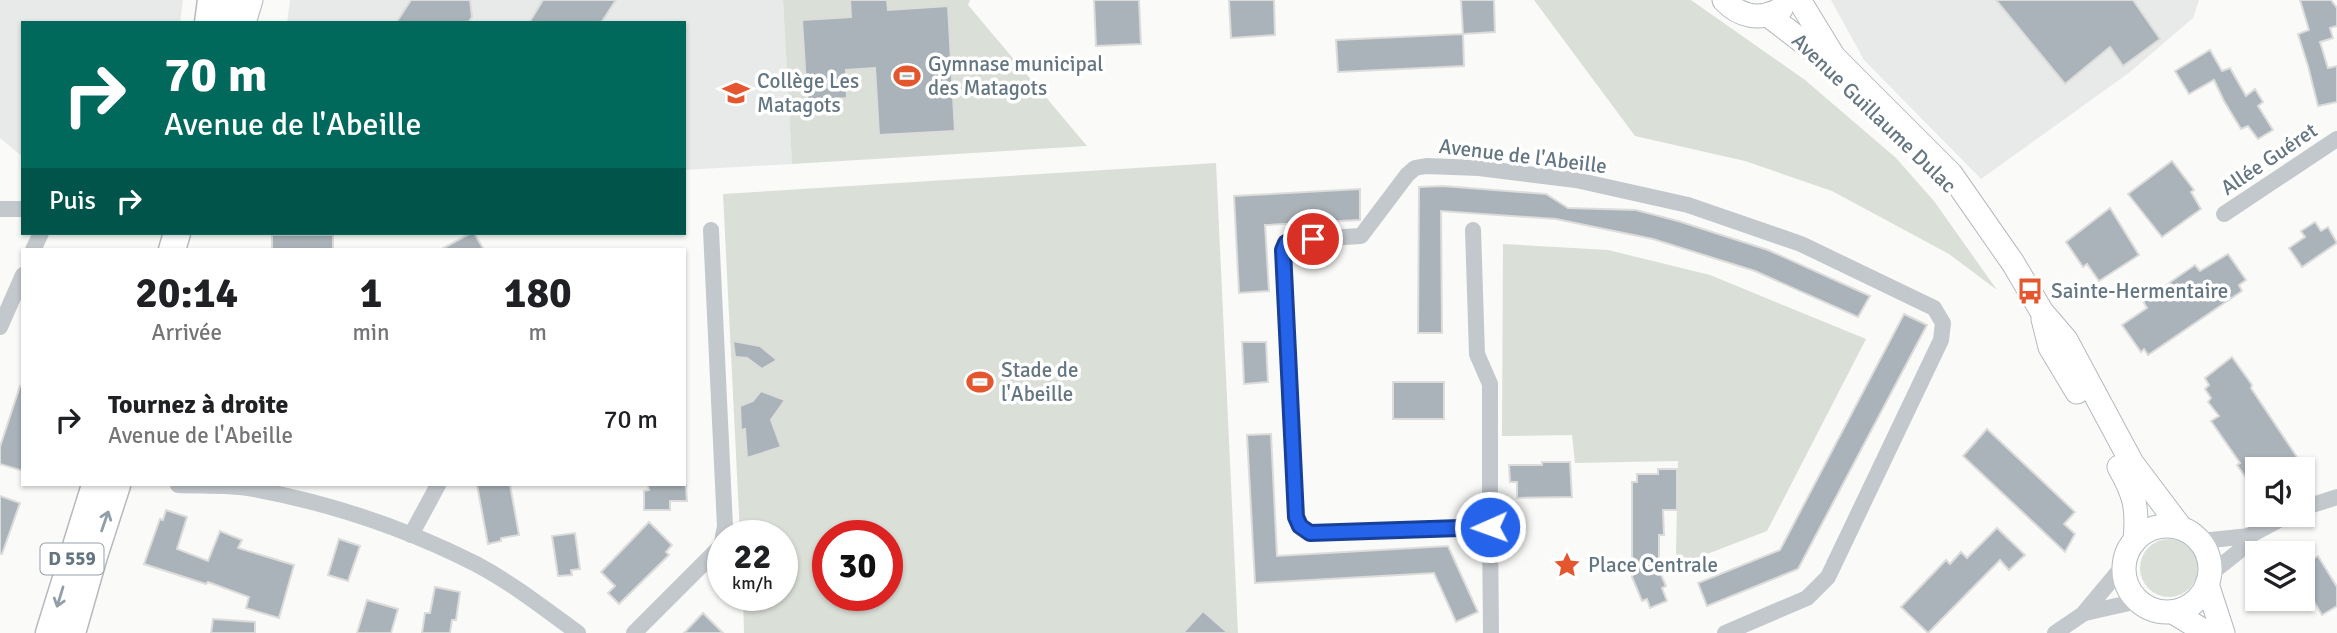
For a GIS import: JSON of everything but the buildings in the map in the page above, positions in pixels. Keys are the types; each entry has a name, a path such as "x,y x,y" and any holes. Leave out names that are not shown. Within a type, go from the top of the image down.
{"main road":[{"path":"208,21 211,0"},
{"path":"230,21 233,0"},
{"path":"245,21 251,0"},
{"name":"Avenue Guillaume Dulac","path":"1724,0 1744,15 1756,17 1779,10 1789,0"},
{"name":"Avenue Guillaume Dulac","path":"1799,0 1834,57 1951,174 2013,263 2042,312 2066,340 2132,464 2189,534"},
{"name":"Avenue Guillaume Dulac","path":"1768,15 1816,52 1864,104 1978,213"},
{"name":"Avenue Guillaume Dulac","path":"2042,312 2050,347 2133,491 2136,505 2135,540"},
{"name":"D 559","path":"49,633 95,486"},
{"name":"D 559","path":"72,633 93,556 117,486"},
{"path":"2208,580 2194,603 2173,612 2148,608 2138,601 2125,578 2127,552 2135,540 2148,530 2165,526 2189,534 2208,555 2208,580 2223,633"},
{"path":"2173,612 2207,633"}],"street":[{"name":"Allée Guéret","path":"2224,214 2337,139"},
{"name":"Avenue de l'Abeille","path":"1490,527 1310,533 1300,526 1296,517 1283,250 1286,243 1294,240 1361,236 1415,168 1479,168 1576,180 1688,205 1801,244 1934,308 1942,323 1941,340 1828,576 1807,598 1725,633"},
{"path":"0,209 21,209"},
{"path":"710,230 725,520"},
{"path":"1473,230 1477,355 1490,384 1491,633"},
{"path":"0,327 21,280"},
{"path":"200,486 259,491 347,512 411,534 477,565 578,633"},
{"path":"411,534 437,486"},
{"path":"2315,504 2337,496"},
{"path":"2189,534 2211,540 2249,536 2266,527"},
{"path":"2208,580 2238,552 2249,536"},
{"path":"634,633 707,560"},
{"path":"2055,633 2083,614 2124,565"},
{"path":"2083,614 2138,601"}],"shaded area":[{"path":"0,0 183,0 180,21 21,21 21,155 0,138"},
{"name":"Collège Les Matagots","path":"290,0 783,0 792,164 686,170 686,21 287,21"},
{"name":"Gymnase municipal des Matagots","path":"783,0 970,0 968,5 1087,146 792,164"},
{"path":"1534,0 1691,0 1805,80 1896,158 1934,201 1997,290 1949,254 1832,191 1745,161 1635,136"},
{"path":"1831,0 2199,0 2193,18 2130,72 1981,179 1864,60"},
{"name":"Stade de l'Abeille","path":"1216,163 1238,633 744,633 743,611 798,611 798,520 739,520 723,194"},
{"path":"1503,244 1608,250 1710,275 1866,339 1767,531 1681,564 1676,553 1678,461 1575,463 1572,435 1502,436"},
{"path":"2169,539 2180,541 2193,552 2198,568 2196,579 2185,592 2169,597 2158,595 2145,584 2140,568 2142,557 2153,544"}],"place":[{"name":"Gymnase municipal des Matagots","path":"907,76"},
{"name":"Collège Les Matagots","path":"736,93"},
{"name":"Sainte-Hermentaire","path":"2030,291"},
{"name":"Stade de l'Abeille","path":"980,382"},
{"name":"Place Centrale","path":"1567,565"}],"route":[{"path":"1313,239 1294,240 1286,243 1283,250 1296,517 1300,526 1310,533 1490,527"}]}
